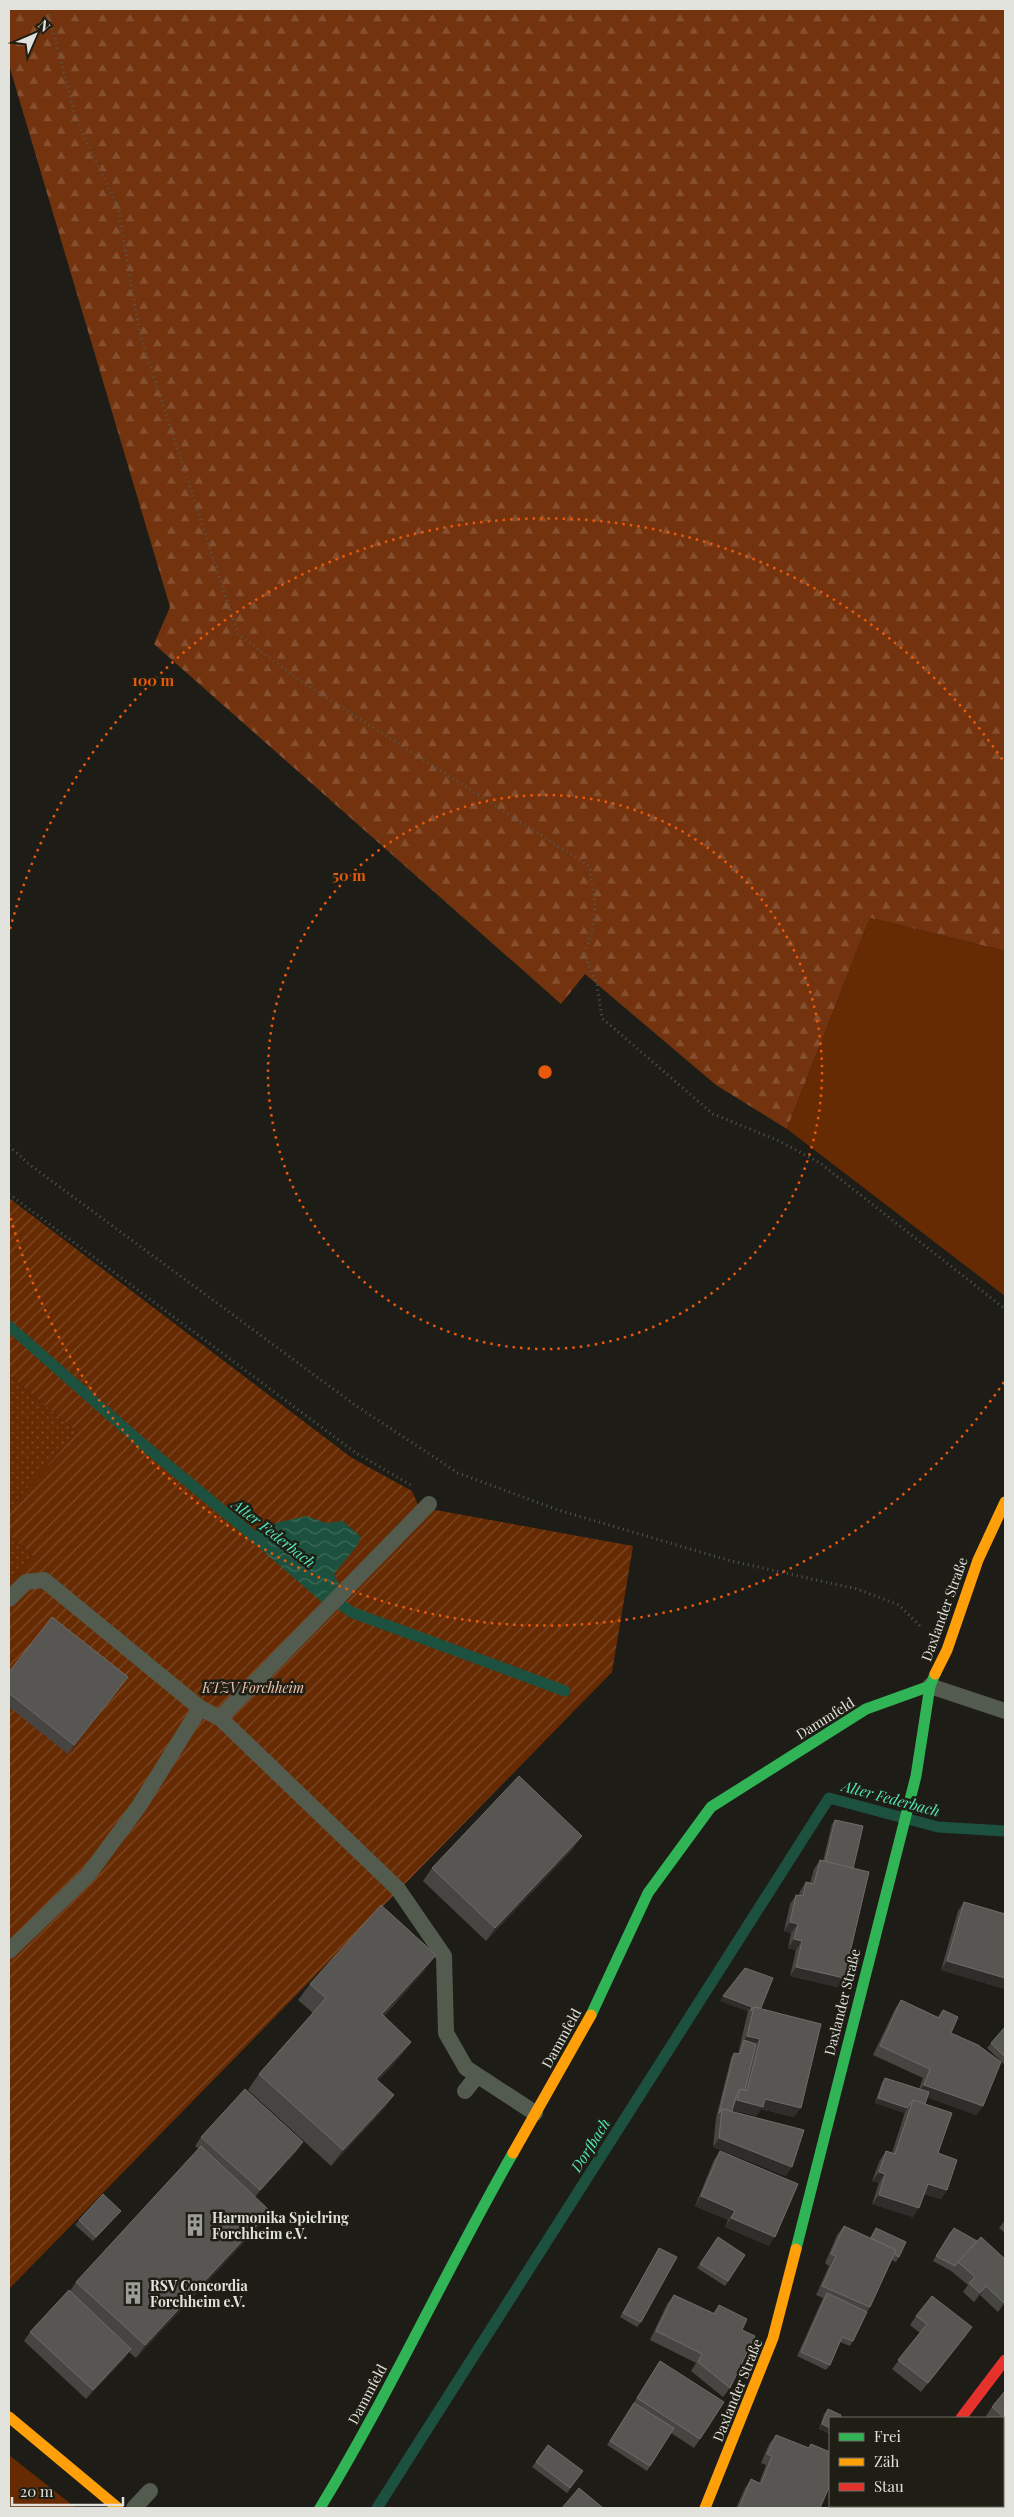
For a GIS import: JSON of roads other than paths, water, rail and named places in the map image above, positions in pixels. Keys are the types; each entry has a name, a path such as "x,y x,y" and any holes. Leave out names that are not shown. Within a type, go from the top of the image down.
{"street":[{"name":"Daxlander Straße","path":"706,2508 774,2338 896,1848 916,1776 930,1686 947,1650 978,1560 1005,1502"},
{"name":"Dammfeld","path":"320,2508 351,2456 478,2214 597,2004 648,1893 711,1807 866,1709 930,1686"},
{"path":"962,2417 1005,2360"},
{"path":"9,2417 118,2508"}],"lane":[{"path":"220,1718 429,1504"},
{"path":"9,1599 26,1582 44,1580 200,1708 220,1718 398,1888 444,1956 446,2033 466,2068 535,2113"},
{"path":"930,1686 1005,1710"},
{"path":"9,1951 88,1875 139,1806 200,1708"},
{"path":"466,2091 477,2076"},
{"path":"134,2508 150,2491"}],"water":[{"path":"306,1516 326,1523 343,1521 361,1537 356,1547 334,1574 340,1586 323,1603 248,1538 258,1527"}],"waterway":[{"name":"Alter Federbach","path":"9,1326 145,1446 262,1543"},
{"name":"Alter Federbach","path":"330,1596 351,1612 565,1691"},
{"name":"Dorfbach","path":"377,2508 829,1798 938,1827 1005,1831"}],"place":[{"name":"Harmonika Spielring Forchheim e.V.","path":"195,2225"},
{"name":"RSV Concordia Forchheim e.V.","path":"133,2293"}],"park label":[{"name":"KTZV Forchheim","path":"253,1687"}]}
